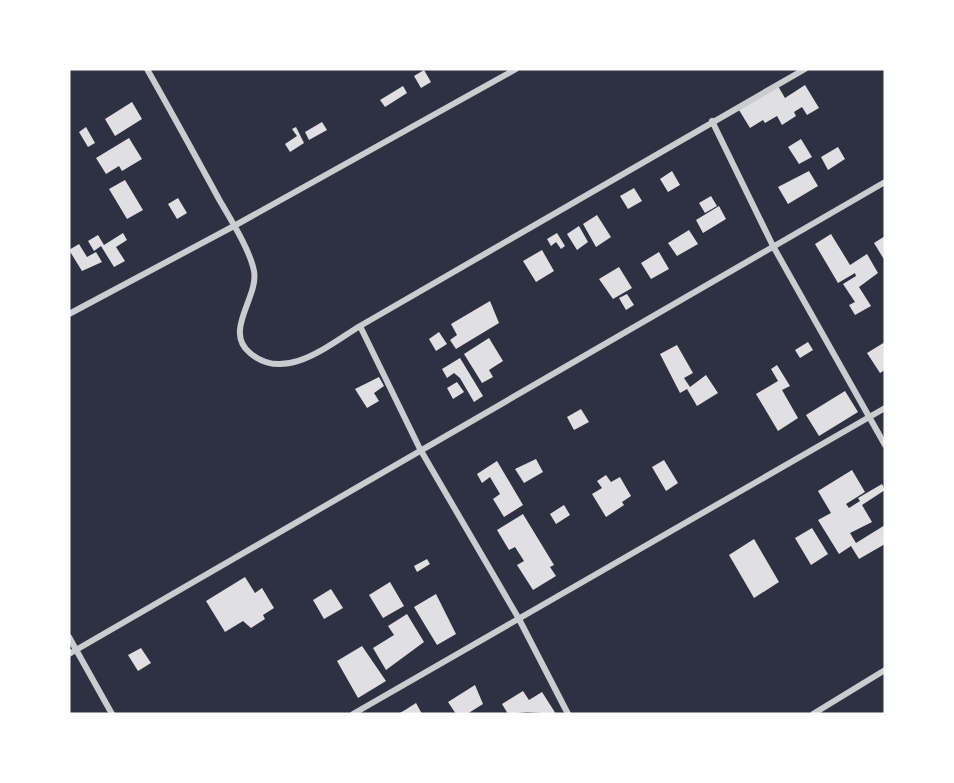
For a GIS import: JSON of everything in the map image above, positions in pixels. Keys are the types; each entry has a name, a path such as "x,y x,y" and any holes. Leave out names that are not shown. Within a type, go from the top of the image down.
{"street":[{"path":"147,69 234,226 255,272 239,333 248,352 262,362 274,364 304,361 360,326 803,70"},
{"path":"69,314 234,226 516,69"},
{"path":"712,121 772,246 885,445"},
{"path":"69,654 885,182"},
{"path":"360,326 420,449 519,619 568,714"},
{"path":"353,714 885,408"},
{"path":"69,638 112,714"},
{"path":"813,714 885,670"}],"building":[{"path":"424,70 431,82 421,88 414,76"},
{"path":"805,85 819,108 807,115 802,107 794,112 796,116 782,125 777,116 765,123 763,120 750,128 739,110 778,86 785,98"},
{"path":"403,86 407,93 385,107 380,100"},
{"path":"132,102 142,119 115,136 105,119"},
{"path":"322,122 327,130 309,140 305,132"},
{"path":"86,127 95,143 88,147 79,132"},
{"path":"296,127 304,143 290,152 285,144 297,136 292,129"},
{"path":"129,138 142,159 122,171 119,166 106,174 96,158"},
{"path":"801,139 812,157 799,164 788,147"},
{"path":"838,147 845,159 828,170 821,157"},
{"path":"672,171 680,185 668,192 660,179"},
{"path":"809,171 818,186 788,204 778,187"},
{"path":"125,180 143,210 127,219 109,189"},
{"path":"634,188 642,201 628,209 620,196"},
{"path":"711,196 717,206 705,213 699,203"},
{"path":"178,198 187,213 177,219 168,204"},
{"path":"719,206 726,219 703,233 696,220"},
{"path":"597,215 611,237 596,247 583,224"},
{"path":"579,226 588,242 577,250 567,234"},
{"path":"689,230 698,244 677,256 668,243"},
{"path":"123,233 127,240 116,247 125,261 114,267 101,246 94,251 88,241 98,235 104,245"},
{"path":"557,233 565,246 561,249 556,242 551,246 547,239"},
{"path":"831,234 850,265 867,254 878,273 859,287 871,306 855,315 849,305 855,302 843,284 856,276 855,273 838,283 815,244"},
{"path":"885,236 885,261 874,243"},
{"path":"79,244 87,257 96,252 102,262 82,271 69,250"},
{"path":"542,250 554,271 536,282 523,261"},
{"path":"659,252 669,269 651,279 641,263"},
{"path":"619,267 632,288 613,299 599,279"},
{"path":"627,294 634,305 626,310 619,298"},
{"path":"490,301 499,323 456,349 450,340 457,335 451,324"},
{"path":"439,332 447,344 436,351 429,339"},
{"path":"489,338 503,361 489,370 493,377 482,383 464,354"},
{"path":"808,342 813,350 800,358 795,350"},
{"path":"885,342 885,370 880,373 867,353"},
{"path":"677,345 693,373 684,378 690,387 706,375 718,393 697,406 687,389 680,393 660,354"},
{"path":"460,358 483,396 474,402 460,378 454,373 447,378 442,369"},
{"path":"777,365 790,386 782,390 798,418 778,431 756,394 778,381 771,369"},
{"path":"379,377 384,386 374,393 379,401 367,408 355,389"},
{"path":"457,382 464,392 453,399 447,388"},
{"path":"845,391 858,412 819,436 806,415"},
{"path":"581,409 589,422 574,430 567,417"},
{"path":"536,459 543,472 524,483 515,469"},
{"path":"664,460 678,483 666,491 652,467"},
{"path":"497,461 523,505 504,517 493,499 500,494 490,477 482,483 477,474"},
{"path":"852,470 865,492 846,504 849,508 860,501 858,498 882,484 885,490 862,505 872,522 850,533 856,543 885,525 885,544 859,559 851,546 839,554 818,520 831,513 818,491"},
{"path":"606,475 611,482 620,477 631,496 622,502 624,505 606,517 592,494 602,488 597,481"},
{"path":"564,505 570,515 556,524 550,514"},
{"path":"523,514 554,565 550,567 556,576 533,590 517,565 524,561 515,547 509,550 497,530"},
{"path":"812,528 828,554 811,565 795,538"},
{"path":"754,539 779,582 754,598 729,555"},
{"path":"427,559 430,564 417,572 414,566"},
{"path":"245,577 255,593 262,588 274,608 263,615 265,619 251,628 243,621 225,632 206,601"},
{"path":"390,582 404,606 383,618 369,595"},
{"path":"331,589 343,608 324,619 313,600"},
{"path":"436,594 456,634 437,645 414,607"},
{"path":"407,614 424,642 386,670 373,648 394,635 388,626"},
{"path":"362,646 386,681 358,698 337,661"},
{"path":"141,648 151,663 138,671 128,655"},
{"path":"475,685 483,704 467,714 456,714 448,702"},
{"path":"523,691 529,700 542,692 556,714 527,712 508,714 502,704"},
{"path":"416,703 422,714 398,714 405,710"}]}
